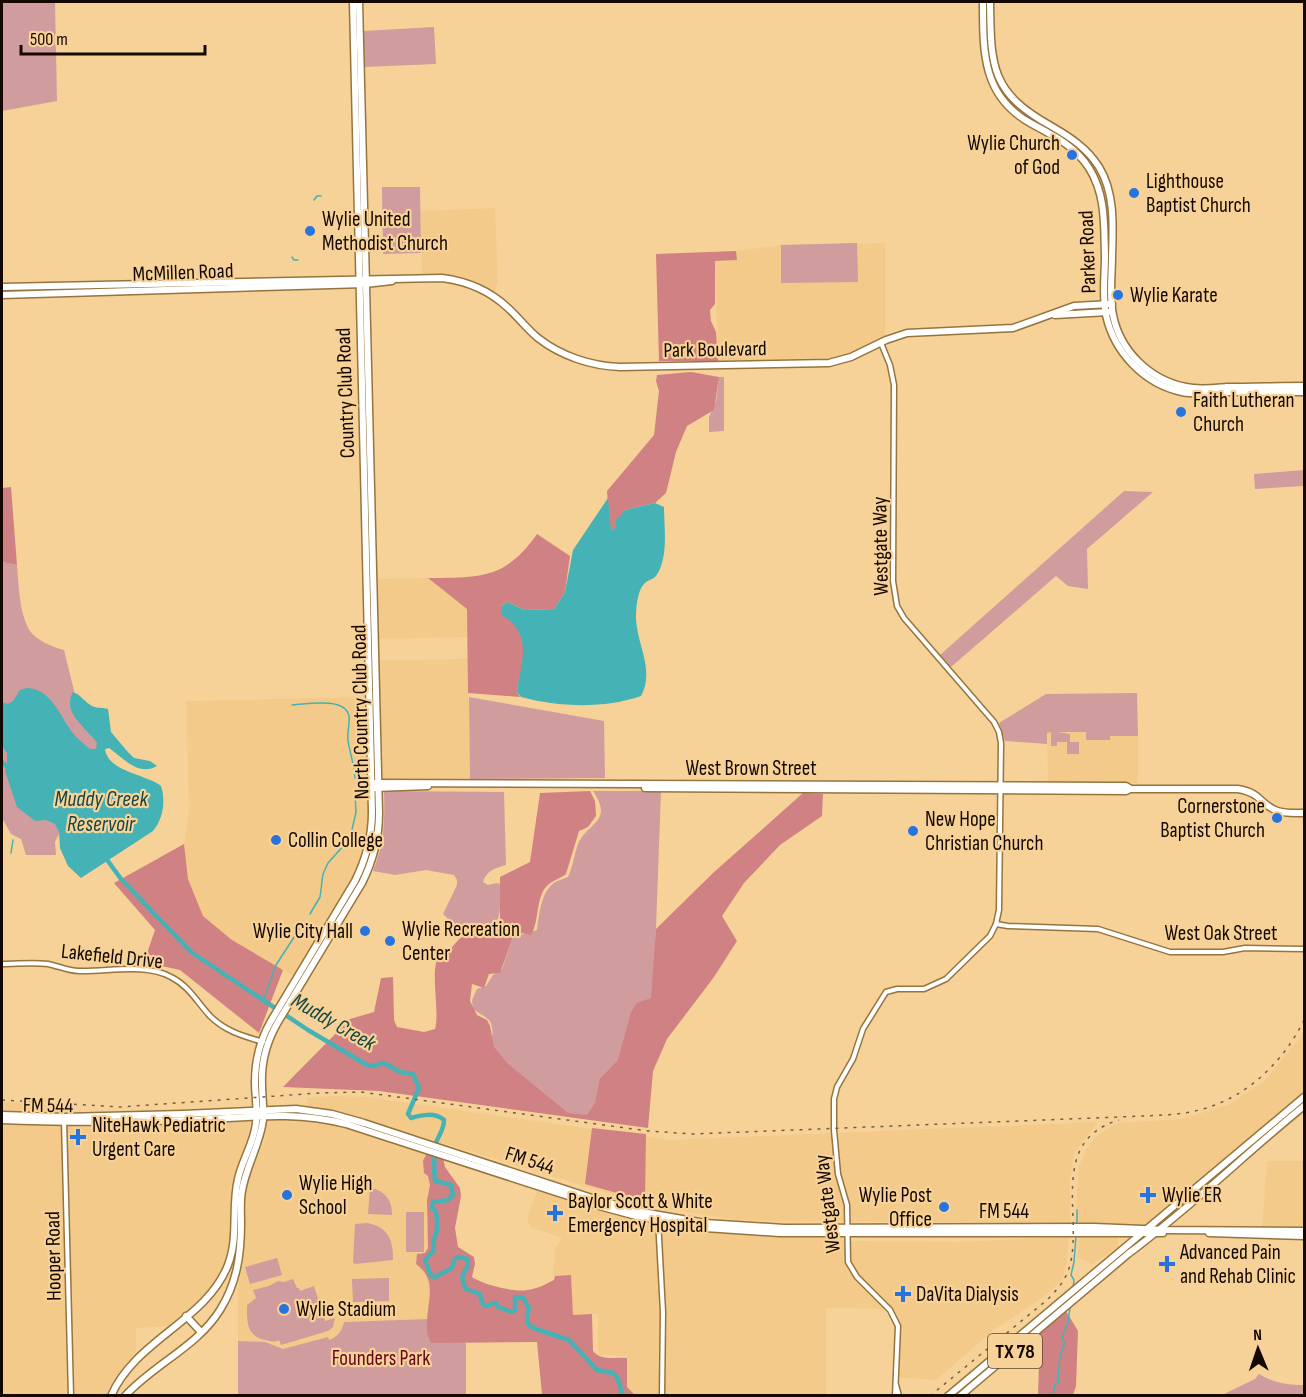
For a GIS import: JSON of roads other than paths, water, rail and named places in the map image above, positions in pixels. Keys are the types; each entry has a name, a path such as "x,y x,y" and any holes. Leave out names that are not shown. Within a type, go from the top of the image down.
{"main road":[{"name":"Country Club Road","path":"353,2 366,428"},
{"name":"Country Club Road","path":"359,2 360,211"},
{"name":"Parker Road","path":"983,2 986,61 995,89 1020,116 1069,146 1084,161 1096,182 1103,206 1112,334 1127,359 1141,372 1165,386 1180,391 1195,393 1305,392"},
{"name":"Parker Road","path":"990,2 992,61 1003,87 1015,102 1028,112 1065,133 1083,148 1096,162 1104,177 1111,202 1113,223 1109,308 1131,354 1144,367 1175,384 1195,388 1305,386"},
{"name":"Park Boulevard","path":"362,281 411,277 447,278 479,288 505,305 542,340 573,358 608,366 829,363 855,356 881,342 913,332 1013,328 1074,306 1109,308"},
{"name":"McMillen Road","path":"2,287 362,281"},
{"name":"McMillen Road","path":"2,295 362,281"},
{"name":"North Country Club Road","path":"238,1231 238,1192 242,1166 251,1153 260,1113 256,1068 265,1042 275,1020 364,872 378,835 371,679 366,428"},
{"name":"West Brown Street","path":"375,785 442,783 758,789 836,787"},
{"path":"429,786 442,783"},
{"name":"West Brown Street","path":"375,785 1001,788 1126,786 1130,789 1238,789 1251,791 1279,812 1305,813"},
{"path":"758,789 775,788 776,786"},
{"name":"TX 78","path":"1101,1272 1162,1229 1208,1184 1230,1158 1305,1097"},
{"name":"TX 78","path":"948,1395 959,1394 1101,1272 1134,1240 1233,1166 1305,1106"},
{"name":"FM 544","path":"2,1120 128,1118 311,1110 332,1114 536,1183 659,1218 759,1230 1146,1231"},
{"name":"FM 544","path":"2,1115 64,1120"},
{"path":"15,1121 19,1118 35,1116"},
{"path":"1162,1229 1305,1231"},
{"path":"1162,1229 1305,1236"},
{"name":"FM 544","path":"1037,1231 1128,1233 1162,1229"},
{"path":"111,1395 124,1372 135,1359 186,1316 219,1282 229,1263 238,1231"},
{"path":"125,1395 153,1370 183,1350 220,1311 232,1289 240,1261 238,1231"},
{"path":"1128,1233 1134,1240"},
{"path":"219,1282 232,1289"},
{"path":"186,1316 201,1332"}],"street":[{"name":"Westgate Way","path":"881,342 890,365 894,385 893,581 897,606 904,618 994,722 1001,743 999,910 996,924 990,936 942,982 924,989 888,991 863,1029 850,1066 840,1081 834,1099 837,1167 846,1198 847,1254 852,1269 891,1310 896,1319 899,1333 897,1395"},
{"name":"West Oak Street","path":"996,924 1098,929 1170,952 1305,948"},
{"name":"Lakefield Drive","path":"2,964 50,964 78,971 156,971 181,982 193,993 209,1015 223,1027 233,1033 265,1042"},
{"name":"Hooper Road","path":"64,1120 71,1395"},
{"path":"659,1218 663,1312 662,1395"}],"water":[{"path":"608,498 611,531 616,527 616,520 625,510 655,503 664,507 663,560 656,576 642,586 637,605 637,628 646,667 645,687 641,696 597,705 565,705 521,697 517,692 523,650 522,640 512,623 502,615 501,607 507,602 525,610 554,609 565,592 573,550"},
{"name":"Muddy Creek Reservoir","path":"27,688 42,692 48,697 72,732 90,749 96,749 97,743 77,720 70,707 73,692 91,706 108,709 111,732 127,751 134,758 150,761 157,766 150,769 137,768 109,748 105,749 108,757 120,768 161,786 163,810 153,831 81,878 68,866 60,848 59,832 55,824 46,820 35,821 17,807 5,771 7,753 2,746 2,702 8,704 13,701 20,690"}],"waterway":[{"path":"314,200 317,196 321,196"},
{"path":"292,257 298,260"},
{"path":"292,705 325,703 341,706 346,710 349,716 348,740 355,778"},
{"name":"Muddy Creek","path":"2,762 11,770"},
{"path":"310,914 320,897 323,874 328,863 351,834 356,812 355,795"},
{"path":"11,853 13,840"},
{"name":"Muddy Creek","path":"105,857 121,879 191,952 308,1030 367,1065 384,1063 400,1072 413,1074 419,1088 408,1114 411,1118 433,1115 444,1120 435,1148 435,1181 451,1185 453,1195 448,1200 433,1202 432,1208 436,1212 437,1230 433,1241 434,1250 425,1260 431,1276 435,1277 452,1268 454,1260 458,1257 467,1259 468,1266 462,1277 464,1286 480,1294 485,1306 496,1303 498,1307 512,1312 515,1310 515,1297 523,1298 529,1308 528,1324 533,1328 569,1340 597,1370 613,1373 618,1379 623,1396"},
{"path":"263,1001 276,965 300,928"},
{"path":"1077,1210 1077,1223"},
{"path":"1073,1288 1074,1280 1071,1275 1076,1236"},
{"path":"1053,1396 1055,1384 1059,1382 1059,1363 1065,1344 1062,1338 1070,1308"}],"railway":[{"path":"2,1100 120,1107 361,1092 648,1131 693,1134 1167,1115 1209,1107 1243,1091 1272,1067 1295,1037 1304,1020"},
{"path":"930,1396 1047,1300 1061,1284 1070,1265 1073,1246 1073,1182 1076,1162 1083,1145 1097,1130 1119,1120"}],"place":[{"name":"Wylie Church of God","path":"1072,155"},
{"name":"Lighthouse Baptist Church","path":"1134,193"},
{"name":"Wylie United Methodist Church","path":"310,231"},
{"name":"Wylie Karate","path":"1118,295"},
{"name":"Faith Lutheran Church","path":"1181,412"},
{"name":"Cornerstone Baptist Church","path":"1277,818"},
{"name":"New Hope Christian Church","path":"913,831"},
{"name":"Collin College","path":"276,840"},
{"name":"Wylie City Hall","path":"365,931"},
{"name":"Wylie Recreation Center","path":"390,941"},
{"name":"NiteHawk Pediatric Urgent Care","path":"78,1137"},
{"name":"Wylie High School","path":"287,1195"},
{"name":"Wylie ER","path":"1148,1195"},
{"name":"Wylie Post Office","path":"944,1207"},
{"name":"Baylor Scott & White Emergency Hospital","path":"555,1213"},
{"name":"Advanced Pain and Rehab Clinic","path":"1167,1264"},
{"name":"DaVita Dialysis","path":"903,1294"},
{"name":"Wylie Stadium","path":"284,1309"}],"park label":[{"name":"Founders Park","path":"381,1358"}]}
